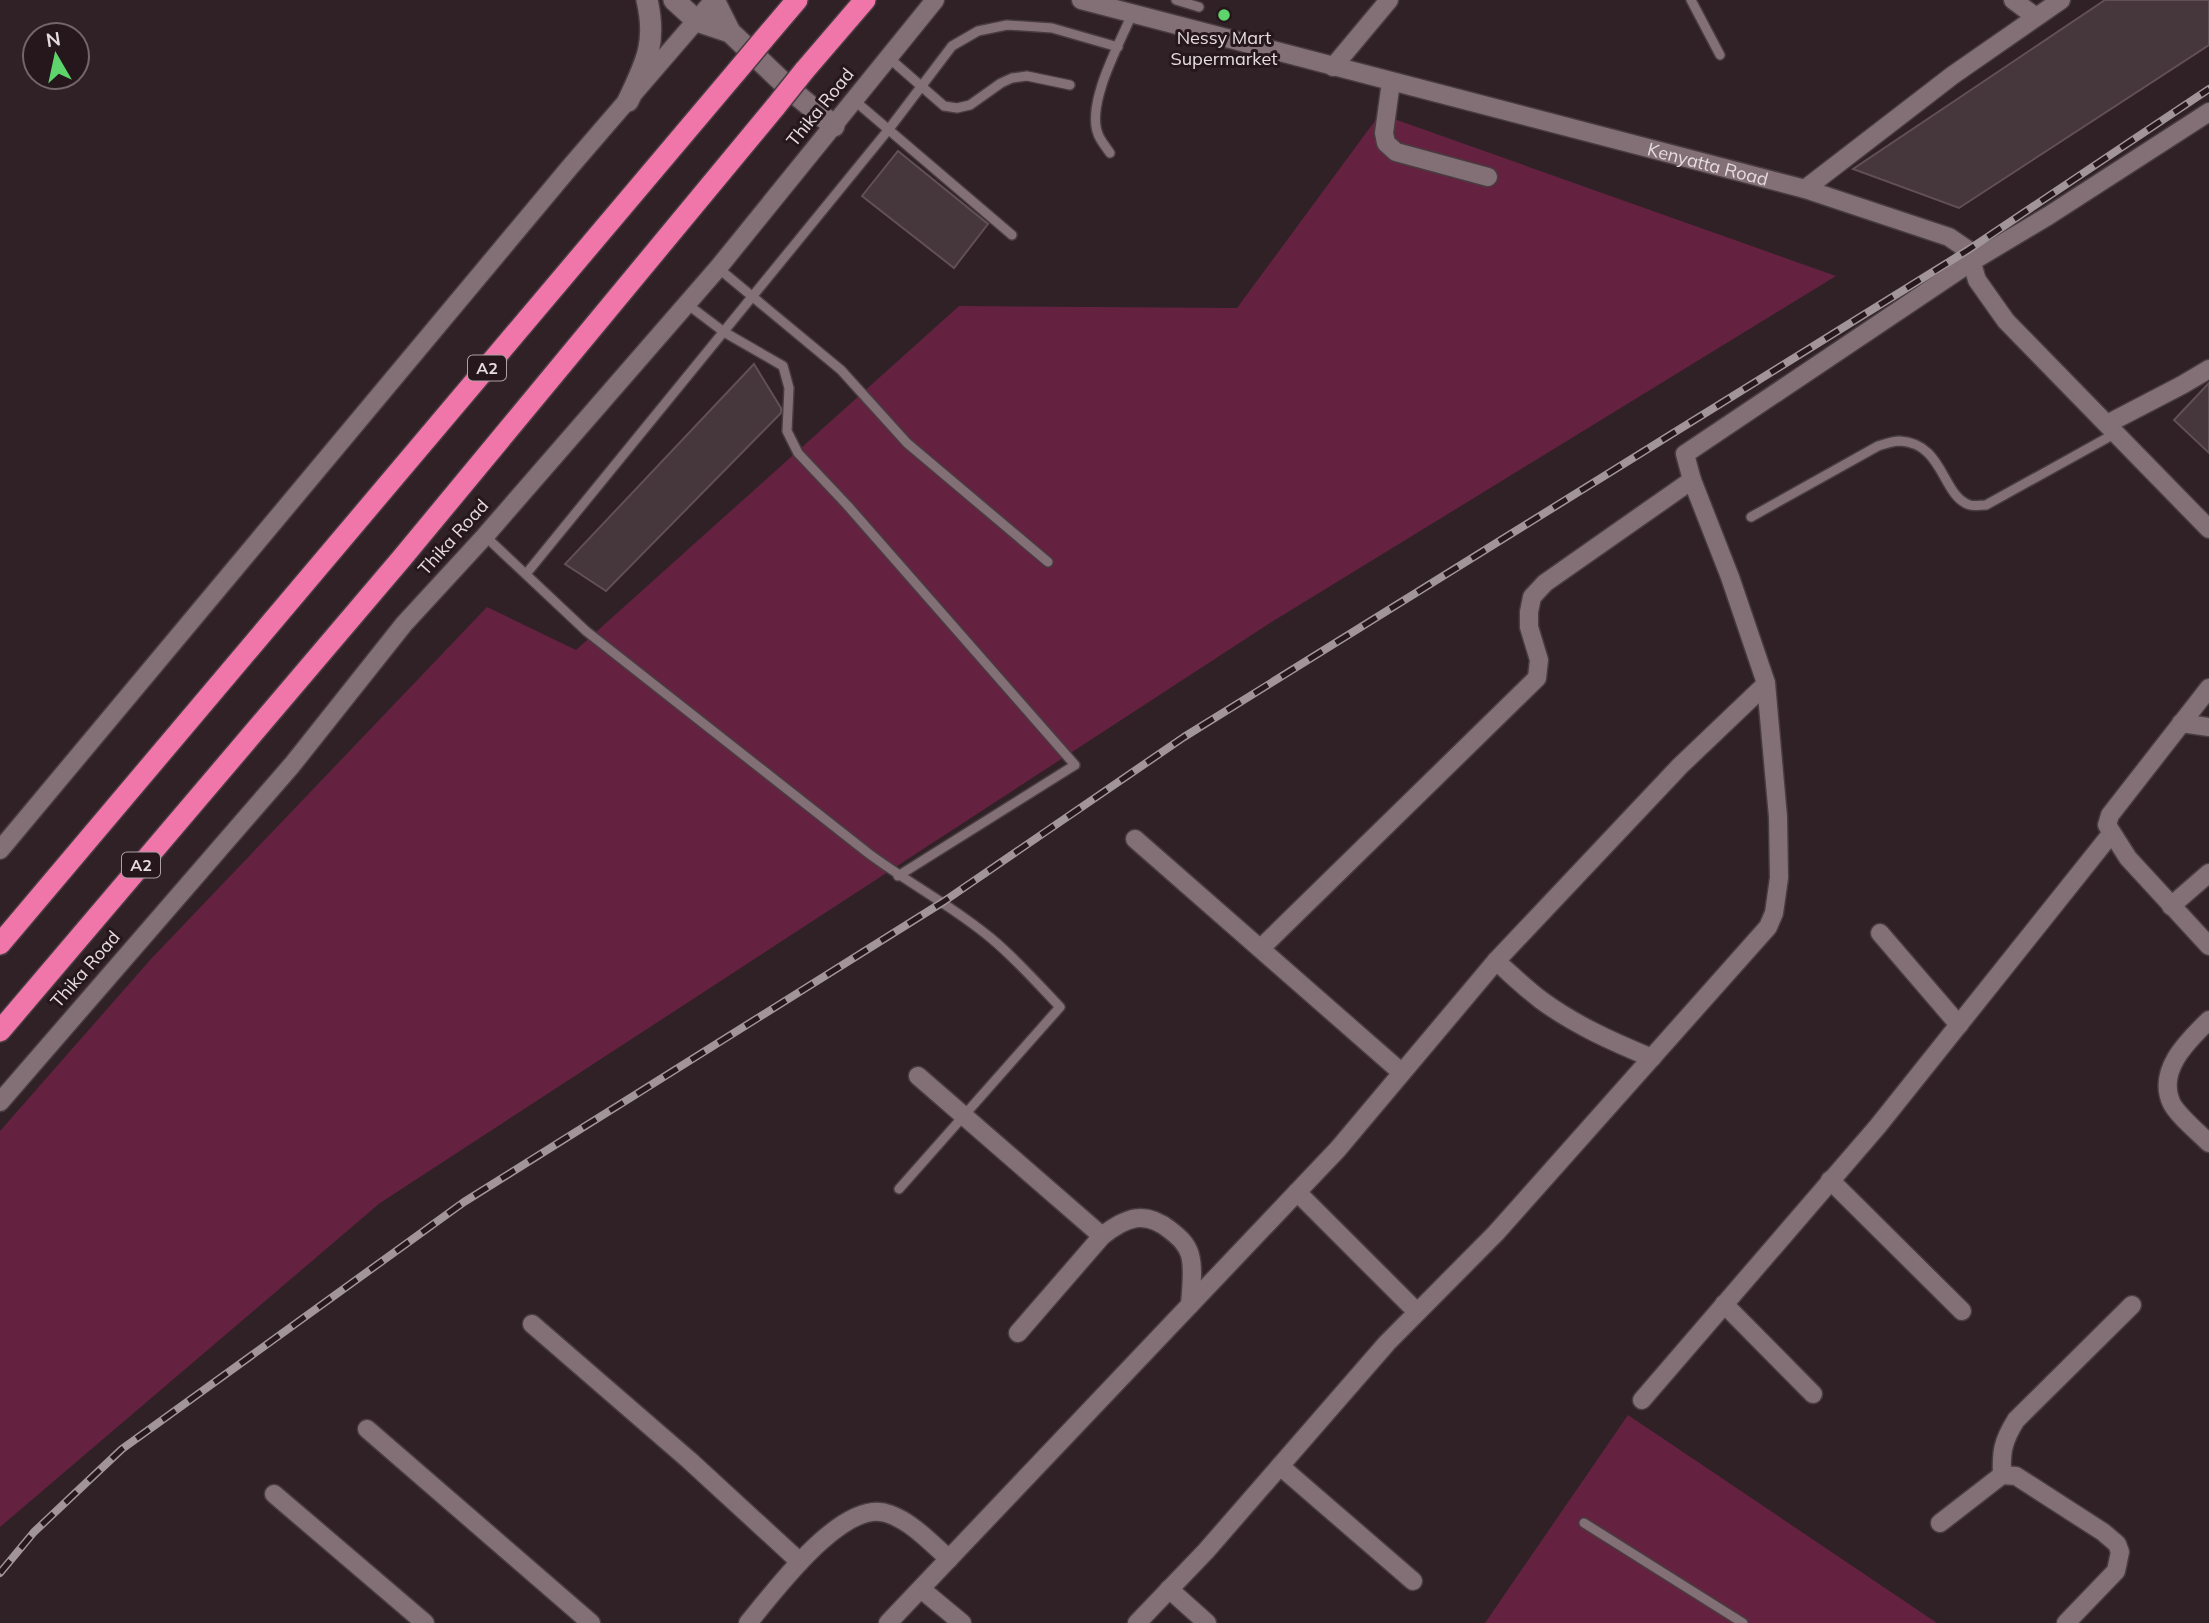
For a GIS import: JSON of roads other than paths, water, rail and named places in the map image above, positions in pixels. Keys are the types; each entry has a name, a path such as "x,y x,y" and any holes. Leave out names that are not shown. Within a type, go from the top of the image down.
{"highway":[{"name":"A2","path":"0,944 797,0"},
{"name":"Thika Road","path":"0,1031 401,558 865,0"}],"main road":[{"path":"628,101 650,48 652,29 647,0"},
{"path":"674,0 697,21 730,33"},
{"path":"714,0 730,33 834,126"}],"street":[{"path":"0,850 277,516 714,0"},
{"name":"Thika Road","path":"0,1102 292,765 404,624 485,536 718,268 935,0"},
{"name":"Kenyatta Road","path":"1081,0 1805,189 1949,237 1968,250 1978,280 2006,321 2209,529"},
{"path":"1333,67 1389,0"},
{"path":"2014,0 2036,17"},
{"path":"1805,189 1953,75 2061,0"},
{"path":"1391,82 1384,133 1386,143 1395,152 1488,177"},
{"path":"1137,1623 1280,1466 1387,1343 1496,1233 1768,927 1779,878 1778,817 1766,684 1685,454 1971,262 2048,216 2209,111"},
{"path":"2111,428 2209,369"},
{"path":"1261,948 1537,678 1539,660 1529,627 1532,597 1545,583 1692,480"},
{"path":"888,1623 1338,1149 1496,961 1680,766 1766,684"},
{"path":"2209,688 2110,815 2108,825 2127,858 2209,946"},
{"path":"2182,723 2209,727"},
{"path":"1642,1400 1878,1126 2111,834"},
{"path":"1135,839 1401,1072"},
{"path":"2172,906 2209,873"},
{"path":"1880,933 1959,1025"},
{"path":"1496,961 1540,999 1566,1016 1607,1039 1652,1058"},
{"path":"2209,1020 2185,1043 2174,1061 2168,1089 2172,1104 2209,1143"},
{"path":"918,1076 1102,1236"},
{"path":"1830,1180 1962,1311"},
{"path":"1297,1192 1417,1312"},
{"path":"1018,1333 1102,1236 1117,1224 1142,1216 1159,1221 1187,1247 1191,1260 1191,1305"},
{"path":"1724,1304 1813,1394"},
{"path":"2002,1475 2004,1438 2016,1420 2132,1305"},
{"path":"532,1324 689,1460 800,1562"},
{"path":"367,1429 591,1623"},
{"path":"1280,1466 1413,1581"},
{"path":"1940,1523 2002,1475 2016,1476 2103,1532 2117,1544 2120,1552 2116,1571 2066,1623"},
{"path":"274,1494 425,1623"},
{"path":"748,1623 800,1562 840,1525 857,1514 873,1510 889,1513 917,1530 948,1559"},
{"path":"920,1589 962,1623"},
{"path":"1169,1589 1206,1623"}],"lane":[{"path":"1176,0 1199,7"},
{"path":"1691,0 1720,55"},
{"path":"1110,153 1098,134 1095,118 1098,101 1132,14"},
{"path":"526,574 889,129 952,46 978,31 1007,25 1052,28 1118,47"},
{"path":"889,58 944,106 957,108 970,104 1012,78 1027,76 1070,85"},
{"path":"855,101 1012,235"},
{"path":"718,268 841,370 906,443 1048,562"},
{"path":"687,304 723,332 783,366 789,388 787,431 798,453 847,505 1075,765 898,876"},
{"path":"1751,517 1878,446 1900,441 1919,447 1935,459 1957,496 1969,505 1986,505 2111,428"},
{"path":"485,536 586,631 898,876 943,902 993,940 1060,1007 899,1189"},
{"path":"1584,1523 1743,1623"}],"railway":[{"path":"0,1573 34,1532 122,1449 464,1202 943,902 1184,737 1968,250 2209,89"}],"place":[{"name":"Nessy Mart Supermarket","path":"1224,15"}]}
